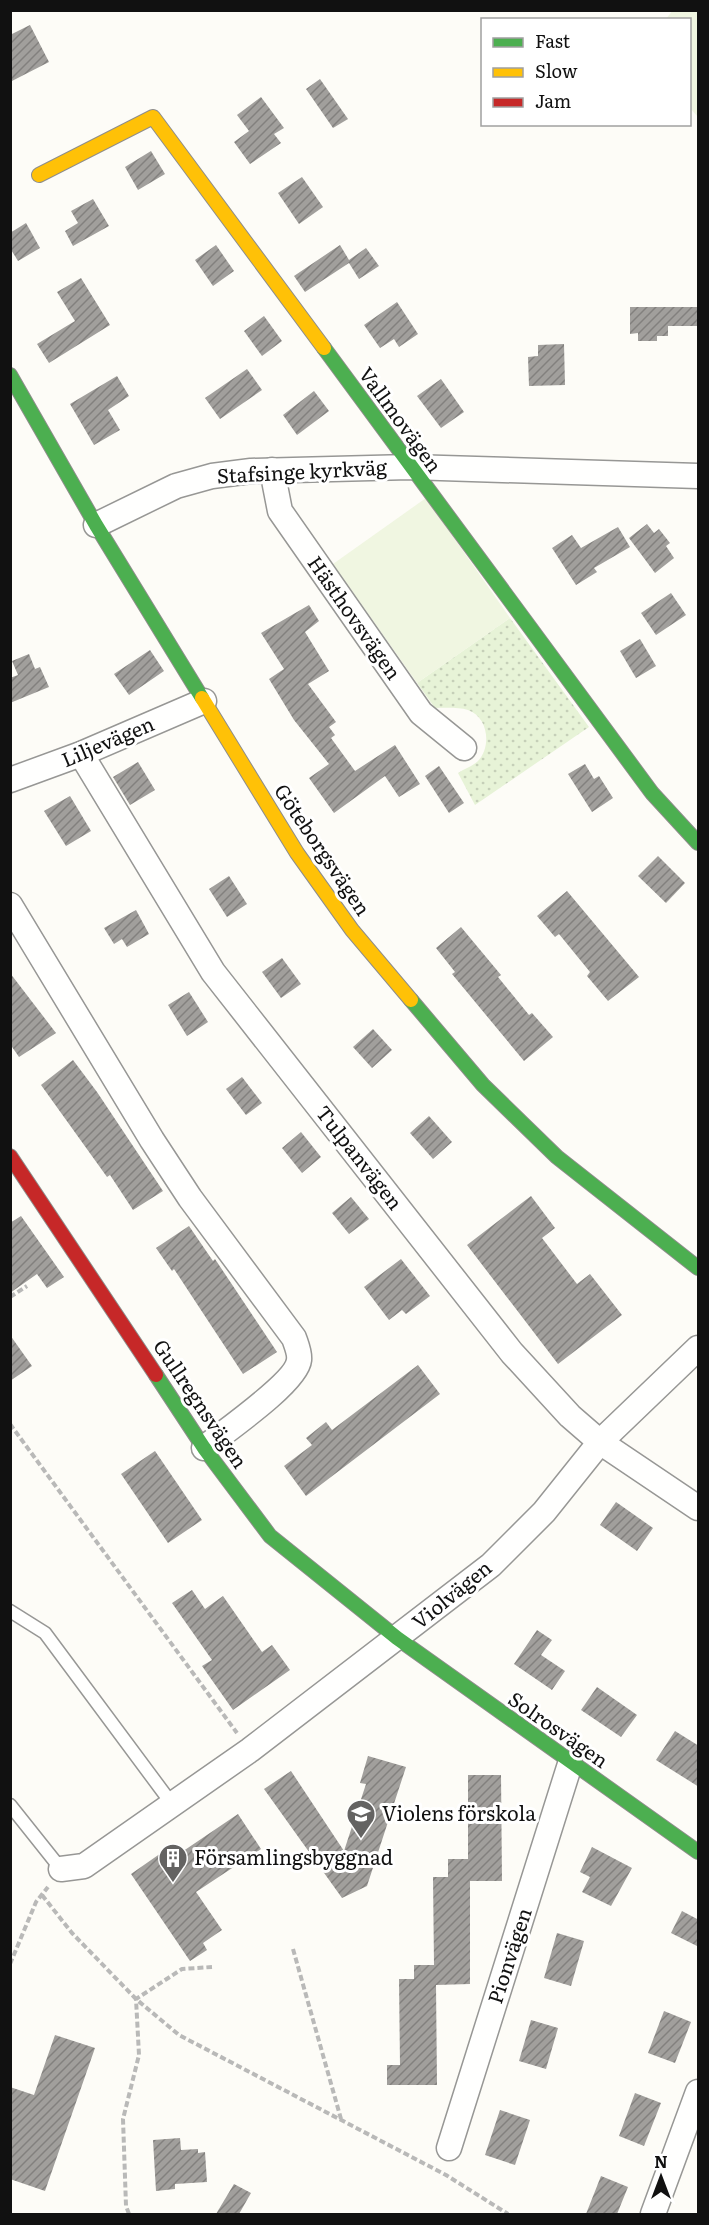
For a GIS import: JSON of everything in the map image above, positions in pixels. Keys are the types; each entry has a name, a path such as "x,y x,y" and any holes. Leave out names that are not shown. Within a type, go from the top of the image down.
{"street":[{"name":"Vallmovägen","path":"39,175 153,117 652,793 699,843"},
{"name":"Göteborgsvägen","path":"10,375 96,525 297,854 352,930 483,1085 558,1157 653,1235 699,1268"},
{"name":"Stafsinge kyrkväg","path":"96,525 176,486 230,473 410,467 699,476"},
{"name":"Hästhovsvägen","path":"272,470 280,512 421,713 464,748"},
{"name":"Liljevägen","path":"10,780 81,754 204,701"},
{"name":"Tulpanvägen","path":"81,754 213,972 512,1353 570,1416 600,1442 699,1509"},
{"path":"10,905 152,1140 190,1198 294,1338 299,1360 294,1372 282,1386 204,1448"},
{"name":"Gullregnsvägen","path":"10,1156 204,1448 270,1536 397,1638"},
{"name":"Violvägen","path":"61,1869 84,1866 250,1750 490,1565 544,1512 600,1442 699,1348"},
{"name":"Solrosvägen","path":"397,1638 570,1764 699,1852"},
{"name":"Pionvägen","path":"449,2148 570,1764"},
{"path":"653,2214 699,2092"}],"lane":[{"path":"10,1611 45,1633 172,1804"},
{"path":"10,1805 61,1869"}],"path":[{"path":"10,1298 27,1286"},
{"path":"10,1424 250,1750"},
{"path":"10,1964 36,1902 61,1869"},
{"path":"42,1895 72,1933 136,1999 179,2035 446,2175 508,2214"},
{"path":"293,1949 341,2119"},
{"path":"136,1999 182,1969 212,1967"},
{"path":"129,2214 126,2206 123,2119 139,2055 136,1999"}],"green space":[{"path":"673,10 698,11 698,117 691,109 691,18 667,18"},
{"path":"426,498 510,618 417,683 333,564"},
{"path":"510,618 589,727 475,805 458,773 476,763 482,755 486,740 484,725 475,714 468,710 435,708 417,683"}],"building":[{"path":"30,25 49,62 10,82 10,35"},
{"path":"320,79 348,119 333,128 306,89"},
{"path":"261,97 284,128 274,134 281,143 250,164 234,142 249,131 237,115"},
{"path":"151,151 165,174 138,190 125,167"},
{"path":"302,177 323,207 299,224 278,193"},
{"path":"93,199 109,226 73,246 65,231 78,223 71,211"},
{"path":"26,223 40,248 18,261 10,248 10,233"},
{"path":"216,245 234,271 213,286 195,260"},
{"path":"340,245 349,260 366,248 379,266 359,279 349,263 305,292 294,276"},
{"path":"81,278 110,325 49,363 37,344 75,321 57,292"},
{"path":"397,302 418,334 399,347 394,339 380,348 364,325"},
{"path":"630,307 699,307 699,326 668,326 668,336 657,336 657,341 638,341 638,333 630,334"},
{"path":"264,316 282,341 262,356 244,331"},
{"path":"564,344 565,385 529,386 528,357 538,356 538,345"},
{"path":"247,369 262,390 220,419 205,398"},
{"path":"117,376 129,396 108,410 120,430 94,445 70,404"},
{"path":"441,379 464,412 441,428 417,396"},
{"path":"314,391 329,411 297,435 283,415"},
{"path":"647,524 654,533 659,529 670,543 666,546 674,558 655,573 629,538"},
{"path":"618,527 630,547 594,568 597,572 576,585 552,548 572,535 581,548"},
{"path":"671,593 686,615 656,635 641,613"},
{"path":"309,605 319,621 305,632 329,671 308,684 336,722 329,727 335,735 331,738 355,771 395,745 420,784 399,797 385,776 334,813 309,778 329,764 294,720 269,679 284,669 261,633"},
{"path":"640,639 656,666 636,678 620,651"},
{"path":"150,650 164,671 129,695 114,674"},
{"path":"29,654 35,669 40,667 49,687 10,703 10,678 18,675 12,661"},
{"path":"138,762 155,790 130,805 113,777"},
{"path":"585,764 594,779 599,776 613,798 592,812 568,774"},
{"path":"439,766 464,803 449,813 425,776"},
{"path":"70,796 91,831 66,846 44,811"},
{"path":"658,856 685,883 666,903 638,876"},
{"path":"229,876 247,904 227,917 209,889"},
{"path":"567,891 639,977 608,1001 587,976 590,972 559,934 555,937 537,916"},
{"path":"136,910 149,934 127,947 122,939 114,944 104,928"},
{"path":"461,927 501,975 498,977 529,1015 532,1013 553,1037 524,1061 452,974 455,972 436,948"},
{"path":"282,958 301,984 281,998 262,972"},
{"path":"10,973 56,1033 19,1057 10,1044"},
{"path":"189,992 208,1022 187,1036 168,1005"},
{"path":"373,1029 392,1050 372,1068 353,1047"},
{"path":"73,1060 163,1191 133,1210 110,1175 107,1177 41,1085"},
{"path":"242,1077 262,1103 246,1115 226,1089"},
{"path":"429,1116 452,1142 433,1159 410,1133"},
{"path":"301,1132 321,1157 302,1173 282,1148"},
{"path":"531,1196 555,1228 542,1238 577,1284 590,1274 622,1315 558,1364 467,1245"},
{"path":"351,1197 369,1219 349,1234 332,1213"},
{"path":"21,1216 64,1277 47,1288 37,1274 10,1293 10,1223"},
{"path":"189,1226 213,1261 215,1259 277,1352 243,1374 174,1269 172,1271 156,1248"},
{"path":"401,1259 430,1296 406,1314 402,1310 389,1320 364,1287"},
{"path":"10,1335 32,1366 10,1381"},
{"path":"418,1365 440,1394 306,1496 284,1466 312,1445 306,1438 326,1422 332,1430"},
{"path":"155,1451 202,1520 168,1543 121,1474"},
{"path":"616,1502 653,1528 637,1551 600,1525"},
{"path":"192,1590 205,1609 223,1596 262,1652 272,1645 290,1670 233,1710 202,1666 212,1660 172,1603"},
{"path":"537,1630 552,1640 541,1655 565,1671 552,1690 514,1664"},
{"path":"597,1687 637,1715 621,1737 581,1710"},
{"path":"675,1731 699,1746 699,1787 656,1760"},
{"path":"368,1756 406,1767 367,1886 342,1898 264,1789 291,1771 344,1851 366,1784 360,1783"},
{"path":"468,1775 501,1775 502,1881 470,1881 470,1984 436,1985 437,2085 387,2085 387,2065 400,2065 399,1979 414,1979 414,1965 434,1965 433,1877 448,1877 448,1859 468,1859"},
{"name":"Församlingsbyggnad","path":"238,1814 261,1849 196,1892 222,1930 203,1943 207,1950 190,1961 131,1874 164,1851 170,1860"},
{"path":"592,1847 632,1868 611,1906 582,1892 590,1877 580,1872"},
{"path":"682,1911 699,1920 699,1947 671,1933"},
{"path":"557,1933 584,1941 571,1986 544,1978"},
{"path":"664,2011 691,2022 675,2063 648,2053"},
{"path":"531,2020 558,2028 546,2069 519,2061"},
{"path":"55,2035 95,2048 45,2191 10,2179 10,2087 34,2095"},
{"path":"635,2093 661,2103 644,2146 619,2136"},
{"path":"500,2110 530,2120 515,2165 485,2155"},
{"path":"180,2138 181,2150 198,2149 198,2153 205,2152 207,2182 175,2184 175,2189 156,2191 153,2140"},
{"path":"601,2176 628,2187 617,2214 586,2214"},
{"path":"234,2184 251,2193 239,2214 216,2214"}],"traffic: fast":[{"path":"324,348 652,793 698,843"},
{"path":"10,375 96,525 202,698"},
{"path":"411,1000 483,1085 557,1157 698,1268"},
{"path":"156,1375 204,1448 270,1536 397,1638 698,1852"}],"traffic: slow":[{"path":"39,175 153,117 324,348"},
{"path":"202,698 297,853 352,930 411,1000"}],"traffic: jam":[{"path":"10,1156 156,1375"}],"place":[{"name":"Violens förskola","path":"361,1840"},
{"name":"Församlingsbyggnad","path":"173,1884"}]}
